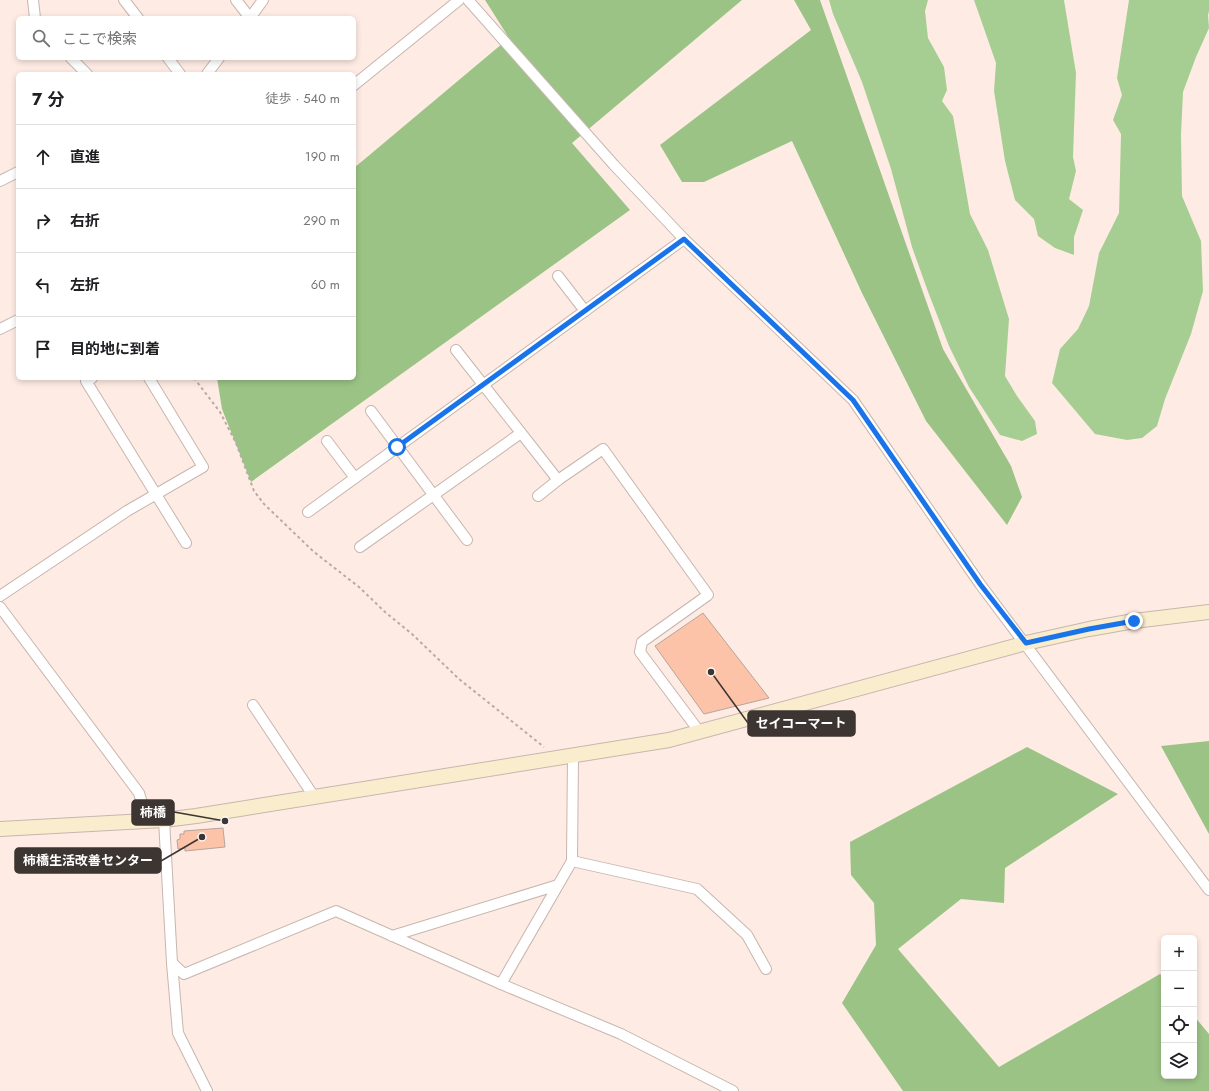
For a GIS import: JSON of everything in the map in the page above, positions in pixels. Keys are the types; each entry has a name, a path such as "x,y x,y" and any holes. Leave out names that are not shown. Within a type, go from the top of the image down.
{"street":[{"path":"32,0 36,16"},
{"path":"124,0 136,16"},
{"path":"236,0 248,16"},
{"path":"251,16 263,0"},
{"path":"356,83 459,0"},
{"path":"468,0 614,165 684,239 853,400 980,584 1026,643 1209,890"},
{"path":"73,60 85,72"},
{"path":"170,60 178,72"},
{"path":"208,72 218,60"},
{"path":"0,181 16,173"},
{"path":"308,512 684,239"},
{"path":"558,276 585,311"},
{"path":"0,329 16,321"},
{"path":"456,350 558,480"},
{"path":"88,380 86,381 186,543"},
{"path":"0,596 127,511 203,467 150,380"},
{"path":"371,411 467,540"},
{"path":"360,547 521,433"},
{"path":"326,441 354,478"},
{"path":"538,496 558,480 603,449 708,595 642,642 640,652 700,731"},
{"path":"0,607 139,793 147,820"},
{"path":"0,829 164,820 315,798 669,740 1026,643 1134,621 1209,612"},
{"path":"253,705 315,798"},
{"path":"501,984 572,860 573,756"},
{"path":"164,820 172,963 178,1033 206,1091"},
{"path":"572,860 697,889 747,935 766,969"},
{"path":"392,936 558,885"},
{"path":"172,963 184,974 336,911 501,984 621,1034 733,1091"}],"path":[{"path":"196,380 220,412 236,443 254,491 264,504 314,552 359,587 385,612 412,634 458,679 544,748 559,758"}],"green space":[{"path":"485,0 742,0 572,143 630,210 251,482 222,409 217,380 356,380 356,166 509,38"},
{"path":"794,0 820,0 943,349 1011,466 1022,497 1007,525 926,421 862,293 792,141 704,182 682,182 660,145 811,30"},
{"path":"829,0 928,0 925,11 928,38 944,67 947,90 942,101 953,116 970,214 988,250 1009,319 1005,376 1035,421 1037,434 1022,441 1000,435 969,387 949,346 912,247 891,169 862,82 833,14"},
{"path":"974,0 1064,0 1076,73 1073,157 1076,171 1069,199 1083,210 1074,237 1074,255 1055,248 1038,236 1034,219 1015,200 1005,161 994,91 996,63"},
{"path":"1129,0 1209,0 1209,28 1183,92 1181,135 1182,196 1201,241 1203,291 1191,334 1165,399 1157,426 1142,438 1127,440 1095,434 1052,383 1060,349 1078,329 1089,306 1099,253 1119,213 1121,134 1113,120 1122,95 1117,78"},
{"path":"1209,741 1209,834 1161,746"},
{"path":"1027,747 1118,794 1005,868 1004,903 961,899 898,949 999,1067 1160,974 1161,1079 1197,1079 1197,1020 1209,1034 1209,1091 903,1091 842,1003 876,945 874,903 851,875 850,842"}],"building":[{"path":"703,613 769,698 704,714 655,646"},
{"path":"223,828 225,847 185,851 185,848 178,849 177,840 180,839 180,834 184,834 184,831"}],"place":[{"name":"セイコーマート","path":"711,672"},
{"name":"柿橋","path":"225,821"},
{"name":"柿橋生活改善センター","path":"202,837"}],"route":[{"path":"397,447 684,239 853,400 980,584 1026,643 1134,621"}]}
